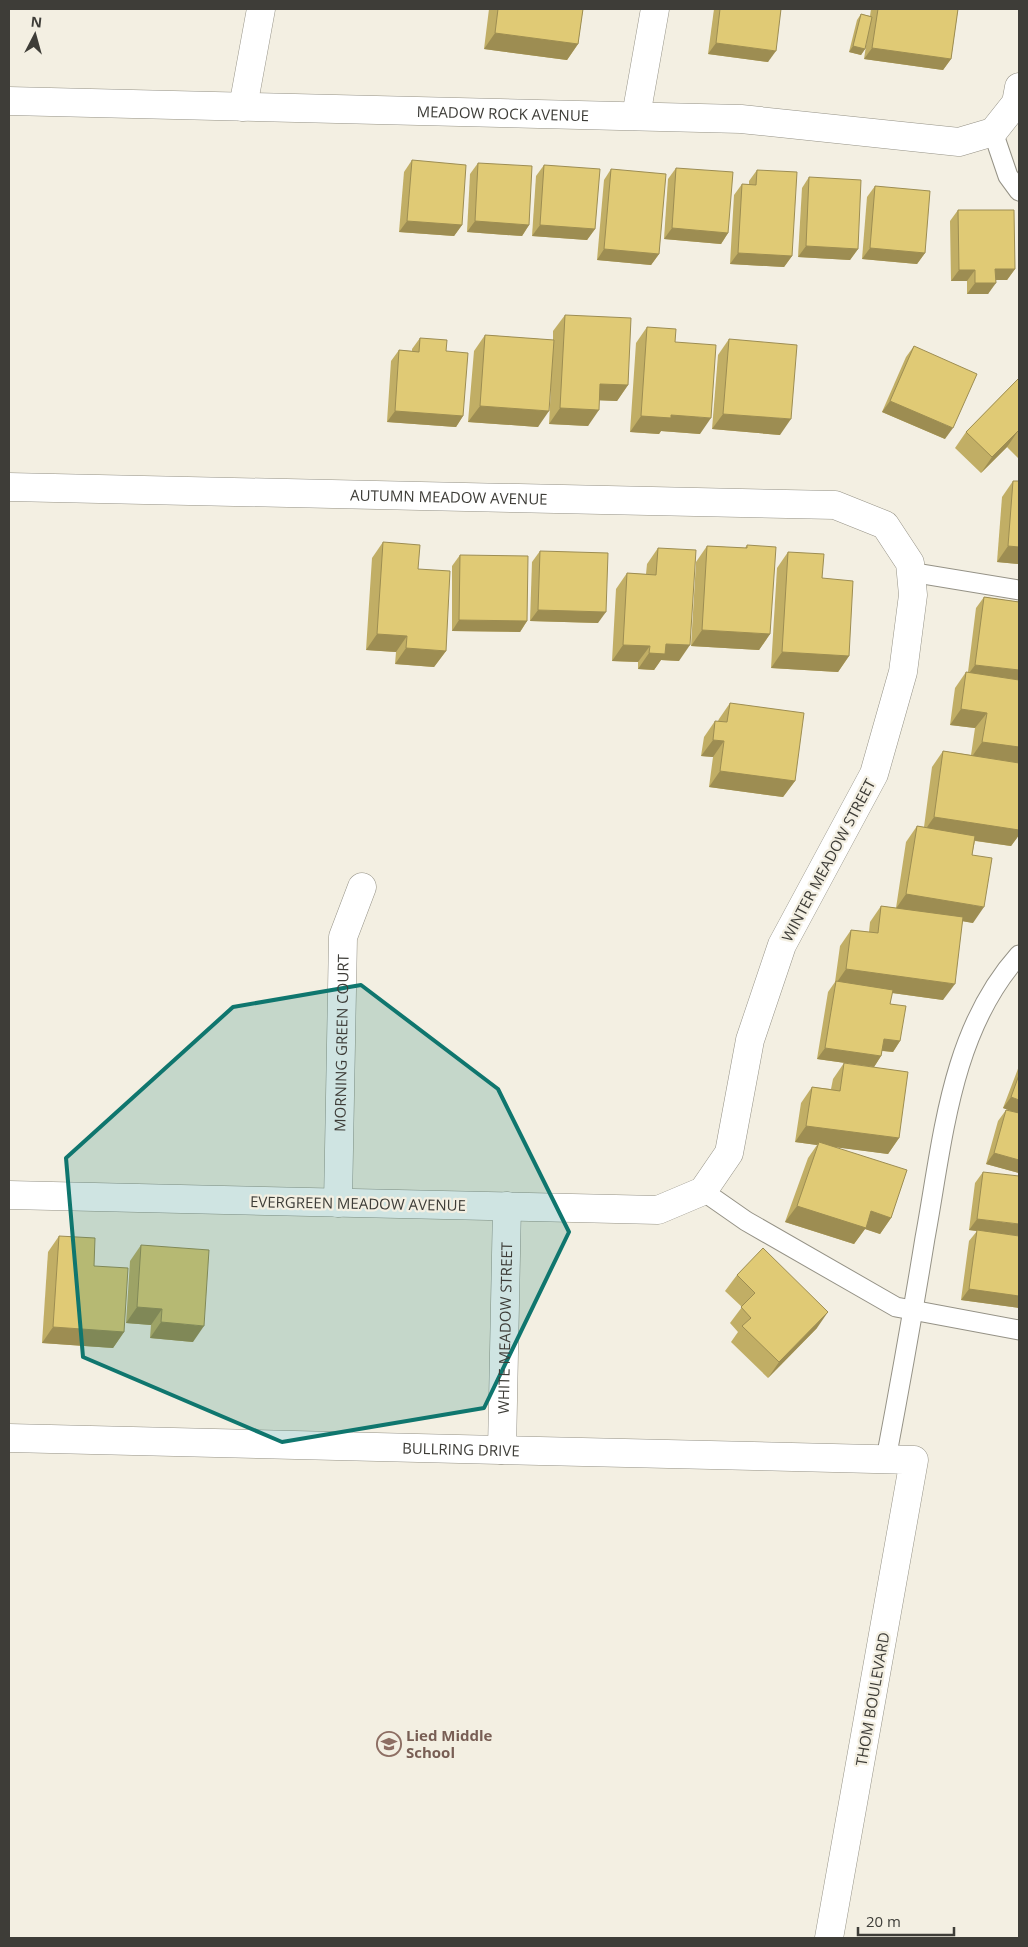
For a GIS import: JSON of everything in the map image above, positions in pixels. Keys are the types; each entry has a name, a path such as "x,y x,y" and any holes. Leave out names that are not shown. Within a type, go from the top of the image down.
{"street":[{"path":"243,107 261,9"},
{"path":"636,116 655,9"},
{"path":"993,132 1016,103 1019,87"},
{"name":"MEADOW ROCK AVENUE","path":"9,101 741,119 960,142 993,132"},
{"name":"AUTUMN MEADOW AVENUE","path":"9,487 835,505 885,525"},
{"name":"WINTER MEADOW STREET","path":"703,1191 729,1153 750,1040 782,945 874,774 903,672 913,595 910,563 885,525"},
{"name":"MORNING GREEN COURT","path":"338,1202 343,937 362,887"},
{"name":"EVERGREEN MEADOW AVENUE","path":"9,1195 658,1210 703,1191"},
{"name":"WHITE MEADOW STREET","path":"502,1450 507,1206"},
{"name":"BULLRING DRIVE","path":"9,1438 914,1460"},
{"name":"THOM BOULEVARD","path":"829,1938 914,1460"}],"lane":[{"path":"993,132 1008,176 1019,191"},
{"path":"910,572 1019,590"},
{"path":"886,1459 951,1090 976,1019 1008,968 1019,955"},
{"path":"703,1191 746,1221 896,1307 1019,1330"}],"highlighted area":[{"path":"361,985 498,1089 569,1232 484,1408 282,1442 83,1357 66,1158 233,1007"}],"building":[{"path":"498,9 583,9 578,44 495,33"},
{"path":"720,9 781,9 776,51 716,43"},
{"path":"878,9 958,9 951,59 872,48"},
{"path":"861,14 872,17 865,49 853,46"},
{"path":"412,160 466,165 462,225 407,221"},
{"path":"478,163 532,166 529,225 475,221"},
{"path":"544,165 600,169 595,229 540,225"},
{"path":"676,168 733,172 728,233 672,228"},
{"path":"611,169 666,174 659,254 604,249"},
{"path":"757,170 797,172 792,256 738,253 742,184 756,185"},
{"path":"809,177 861,180 858,249 806,246"},
{"path":"875,186 930,191 925,253 870,248"},
{"path":"958,210 1014,210 1015,269 995,269 996,283 975,283 975,270 959,270"},
{"path":"565,315 631,318 628,385 600,384 599,410 560,408"},
{"path":"647,327 676,329 675,342 716,345 711,418 671,415 671,418 641,416"},
{"path":"485,335 554,340 549,411 480,406"},
{"path":"420,338 447,340 446,351 468,353 463,416 395,411 399,350 419,352"},
{"path":"729,339 797,345 791,419 723,414"},
{"path":"914,346 977,374 953,428 890,401"},
{"path":"1019,378 1019,432 992,457 966,432"},
{"path":"1013,481 1019,481 1019,547 1008,546"},
{"path":"383,542 420,545 418,569 450,571 446,651 406,648 407,636 377,634"},
{"path":"747,545 776,547 770,634 702,630 707,546 747,548"},
{"path":"658,548 696,550 690,645 666,644 665,654 649,653 650,646 623,645 627,573 656,575"},
{"path":"540,551 608,553 606,612 538,610"},
{"path":"788,552 824,554 822,578 853,581 849,656 782,652"},
{"path":"460,555 528,556 527,621 459,620"},
{"path":"984,597 1019,602 1019,670 975,665"},
{"path":"966,672 1019,680 1019,747 982,742 987,713 961,709"},
{"path":"730,703 804,713 795,781 720,771 724,741 713,740 715,721 727,722"},
{"path":"943,751 1019,763 1019,830 934,817"},
{"path":"917,826 975,836 972,855 992,858 984,907 906,894"},
{"path":"881,906 963,917 955,984 846,969 851,930 878,933"},
{"path":"836,981 893,990 890,1004 906,1006 900,1041 884,1039 881,1056 825,1048"},
{"path":"844,1063 908,1072 899,1138 806,1126 812,1087 840,1091"},
{"path":"1019,1075 1019,1100 1011,1097"},
{"path":"1006,1110 1019,1113 1019,1160 994,1153"},
{"path":"819,1142 907,1170 891,1218 871,1211 866,1228 797,1206"},
{"path":"983,1172 1019,1176 1019,1224 977,1219"},
{"path":"977,1230 1019,1236 1019,1296 969,1289"},
{"path":"59,1236 95,1238 94,1266 128,1268 124,1332 53,1327"},
{"path":"141,1245 209,1250 204,1326 161,1322 162,1309 137,1307"},
{"path":"763,1248 828,1312 779,1362 742,1326 751,1318 741,1307 755,1293 737,1275"}],"place":[{"name":"Lied Middle School","path":"389,1744"}]}
